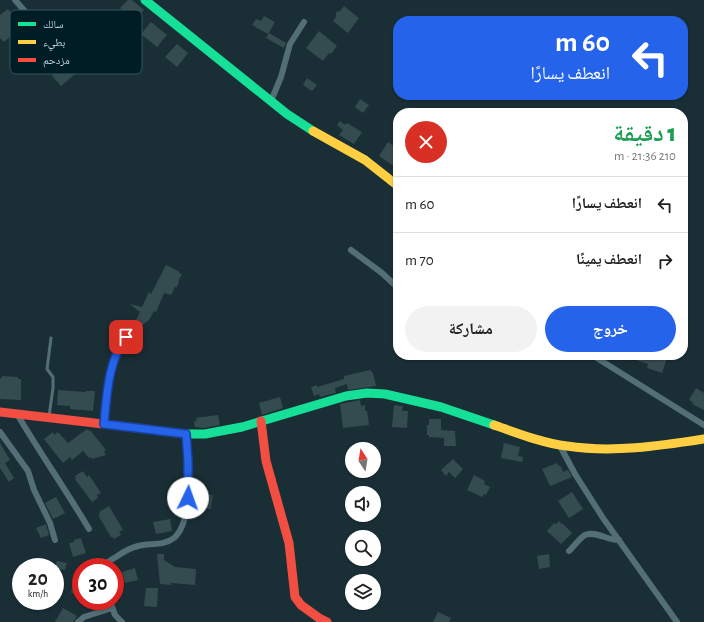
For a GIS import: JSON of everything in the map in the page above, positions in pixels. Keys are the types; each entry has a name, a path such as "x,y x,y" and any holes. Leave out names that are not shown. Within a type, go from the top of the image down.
{"street":[{"path":"15,0 24,10"},
{"path":"145,0 287,114 320,135 365,160 393,182"},
{"path":"271,101 281,77 290,44 304,22"},
{"path":"351,250 382,273 393,283"},
{"path":"104,424 108,386 113,361 119,347 126,337"},
{"path":"600,360 704,425"},
{"path":"0,412 186,434 205,434 261,421 346,396 375,393 441,407 522,434 559,444 582,448 599,449 665,445 704,439"},
{"path":"17,414 89,529"},
{"path":"261,421 266,462 289,543 296,597 301,605 327,622"},
{"path":"0,432 28,471 34,490 50,523 56,540"},
{"path":"113,558 128,549 144,544 169,541 180,531 185,515 188,492 188,451 186,434"},
{"path":"559,444 575,474 619,540 678,622"},
{"path":"569,551 588,534 595,534 611,540 619,540"},
{"path":"78,622 84,617 106,610"},
{"path":"113,610 115,615 122,622"}],"lane":[{"path":"49,418 53,388 53,377 47,369 51,338"}],"building":[{"path":"128,0 132,0 144,10 142,12 142,10 122,10 120,8"},
{"path":"344,6 359,18 348,33 333,21 336,17 336,12 340,11"},
{"path":"8,9 10,11 10,37 4,42 0,38 0,15"},
{"path":"264,16 275,22 268,34 252,25 256,19 261,21"},
{"path":"151,22 167,35 157,47 142,35"},
{"path":"319,31 337,46 323,61 306,48"},
{"path":"269,33 286,43 284,48 266,38"},
{"path":"177,44 188,53 177,67 165,57"},
{"path":"54,74 75,74 61,86 52,76"},
{"path":"307,78 317,85 312,91 303,85"},
{"path":"360,99 369,105 363,113 355,107"},
{"path":"340,121 345,125 347,123 362,132 354,144 339,135 343,130 337,125"},
{"path":"388,142 393,146 393,166 379,156"},
{"path":"166,265 182,274 177,287 175,287 171,295 164,293 156,312 154,311 149,320 141,326 135,322 140,312 130,304 142,307 149,292 151,294"},
{"path":"636,360 666,360 662,373 647,368 648,364"},
{"path":"370,370 373,373 376,386 348,390 347,384 335,388 336,393 320,397 319,394 314,396 311,387 317,385 317,387 344,379 344,376"},
{"path":"2,376 18,377 18,379 21,379 21,400 0,399 0,378 2,378"},
{"path":"696,388 704,393 704,410 692,404 693,402 689,400"},
{"path":"58,390 86,392 95,391 93,411 70,409 70,406 57,405"},
{"path":"280,397 283,408 262,415 259,403"},
{"path":"360,400 361,406 365,405 369,425 343,428 340,404"},
{"path":"394,405 403,406 402,411 408,411 407,428 392,427"},
{"path":"218,415 220,425 204,428 195,427 194,421 197,421 196,418"},
{"path":"429,419 441,419 441,430 455,431 456,446 444,446 444,438 429,437 429,435 427,435 427,425 429,425"},
{"path":"87,429 89,431 90,430 106,450 104,452 106,455 92,459 91,457 89,458 83,451 72,460 70,457 63,463 44,439 53,432 54,435 58,432 68,443"},
{"path":"0,443 10,460 5,463 14,478 9,482 0,468"},
{"path":"504,443 520,447 518,456 523,457 522,462 501,458"},
{"path":"453,459 463,469 455,478 449,472 446,476 441,470"},
{"path":"557,463 558,466 560,465 563,472 568,470 572,477 550,486 542,469"},
{"path":"83,471 87,477 89,475 101,493 97,495 98,498 92,502 75,479 75,476"},
{"path":"474,475 485,481 484,484 490,487 486,495 484,494 482,497 467,490"},
{"path":"572,492 583,509 569,518 558,501"},
{"path":"202,493 213,495 211,509 200,508"},
{"path":"56,497 65,513 53,519 45,503"},
{"path":"109,506 123,530 119,532 121,535 114,539 111,537 98,515 100,514 99,512"},
{"path":"170,519 172,531 156,534 153,522"},
{"path":"559,521 572,533 561,544 547,531 554,523 556,524"},
{"path":"46,524 49,535 41,538 36,528"},
{"path":"81,538 86,553 73,557 69,543"},
{"path":"157,554 164,554 164,560 175,567 196,569 195,585 171,583 171,585 160,584"},
{"path":"549,554 550,567 539,569 537,556"},
{"path":"64,562 67,563 64,570"},
{"path":"135,568 138,580 125,583 124,571"},
{"path":"146,588 158,588 157,607 144,606"},
{"path":"64,609 77,616 73,622 55,622"},
{"path":"438,612 451,618 449,622 433,622"}],"traffic: fast":[{"path":"145,0 287,114 313,131"},
{"path":"129,427 186,434 205,434 242,427 346,396 367,393 385,394 441,407 494,425"}],"traffic: slow":[{"path":"313,131 365,160 393,182"},
{"path":"494,425 548,443 584,448 636,448 704,439"}],"traffic: jam":[{"path":"0,412 129,427"},
{"path":"261,421 266,461 289,543 295,597 301,605 327,622"}],"route":[{"path":"126,337 119,347 113,361 108,386 104,424 186,434 189,480 188,498"}]}
